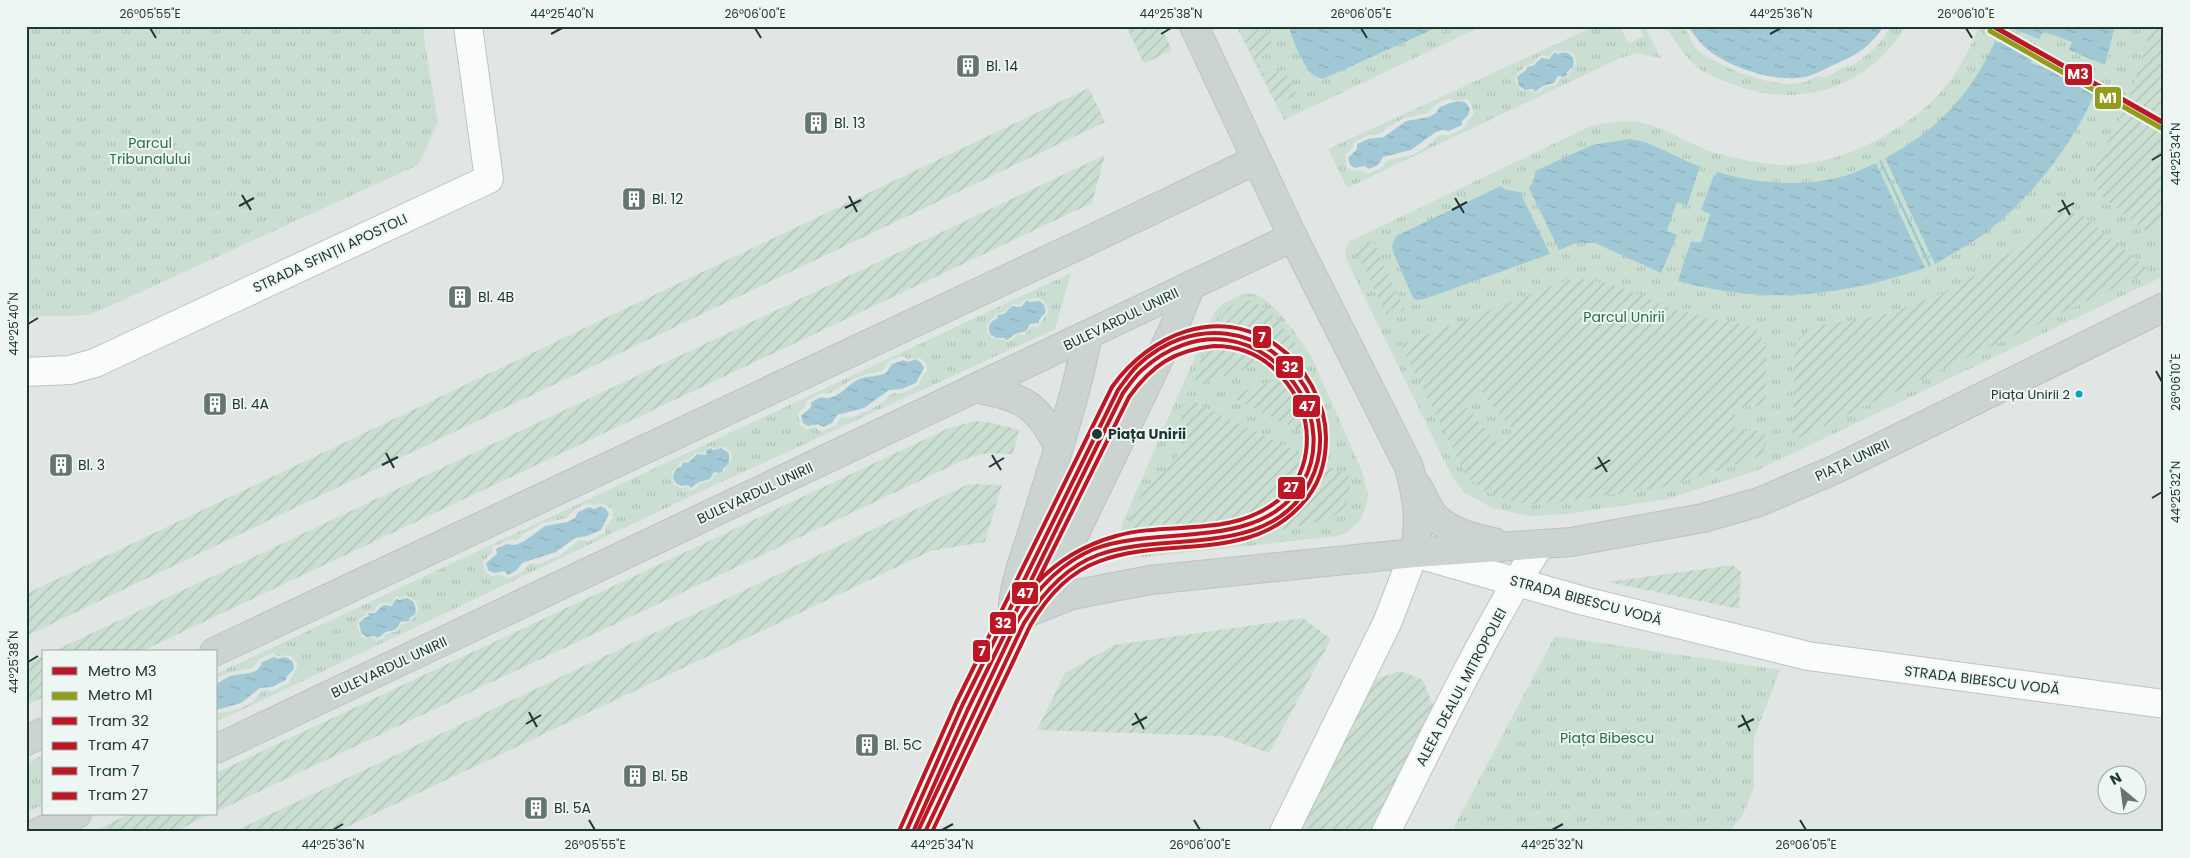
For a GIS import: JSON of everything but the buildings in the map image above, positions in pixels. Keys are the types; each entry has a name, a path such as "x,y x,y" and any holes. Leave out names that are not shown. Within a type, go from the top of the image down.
{"main road":[{"name":"PIAȚA UNIRII","path":"1194,26 1256,160 1436,518 1454,529 1482,540 1530,545"},
{"path":"218,650 1067,251 1256,160"},
{"name":"BULEVARDUL UNIRII","path":"218,748 1294,237"},
{"path":"914,832 956,739 1014,624 1073,537 1172,332 1190,285"},
{"name":"PIAȚA UNIRII","path":"1409,467 1418,502 1419,529 1414,553 1530,545 1600,537 1703,518 1760,502 1852,461 2164,307"},
{"path":"1014,624 1012,607 1081,372 1088,335"},
{"path":"975,388 1004,394 1024,402 1040,414 1058,447"},
{"name":"STRADA BIBESCU VODĂ","path":"1014,624 1031,611 1072,595 1150,580 1414,553"},
{"path":"26,741 42,733"},
{"path":"39,832 73,816"}],"street":[{"name":"STRADA SFINȚII APOSTOLI","path":"26,372 70,370 95,363 489,180 468,26"},
{"name":"ALEEA DEALUL MITROPOLIEI","path":"1386,832 1461,681 1516,582 1530,545"},
{"name":"STRADA BIBESCU VODĂ","path":"1414,553 1516,582 1808,656 2164,704"},
{"path":"1284,832 1387,622 1414,553"}],"green space":[{"name":"Parcul Tribunalului","path":"26,26 422,26 438,123 418,165 90,315 26,317"},
{"path":"1126,26 1161,26 1172,50 1144,64"},
{"path":"1236,26 1482,26 1284,120"},
{"path":"1263,26 1275,49 1257,60 1267,78 1284,69 1297,95 1277,105 1242,37"},
{"path":"1595,26 1619,26 1629,44 1643,36 1638,26 1645,26 1661,58 1637,53 1618,59 1347,188 1328,149","holes":["1555,50 1557,52 1569,51 1575,56 1576,64 1569,73 1569,76 1560,78 1556,85 1544,87 1542,91 1535,94 1532,91 1521,90 1515,80 1518,72 1524,66 1532,64 1539,56 1549,57","1449,98 1455,101 1467,99 1472,105 1474,113 1467,122 1466,127 1449,135 1440,135 1432,143 1413,155 1388,160 1383,167 1368,174 1362,170 1353,171 1347,167 1345,155 1353,147 1353,143 1369,135 1378,135 1404,118 1428,113 1436,104"]},
{"path":"1665,26 1682,28 1689,34 1695,48 1701,53 1737,71 1766,81 1793,84 1806,82 1815,77 1826,77 1852,65 1875,48 1890,26 1906,26 1890,48 1872,65 1851,79 1829,89 1805,94 1780,95 1755,91 1709,75 1694,64 1685,54"},
{"name":"Parcul Unirii","path":"1979,26 2164,26 2164,276 1758,470 1667,499 1567,514 1528,516 1492,508 1465,493 1454,480 1347,261 1345,250 1350,241 1591,126 1632,121 1648,124 1705,149 1732,157 1780,165 1799,165 1844,155 1894,130 1911,119 1939,94 1961,64"},
{"path":"2151,26 2164,26 2164,220 2150,235 2099,194 2094,180 2099,157 2118,124 2133,88"},
{"path":"1089,88 1105,122 26,636 26,594"},
{"path":"1105,155 1092,203 144,650 56,650"},
{"path":"2069,211 2083,216 2150,271 1792,441 1795,349 1799,338 1814,327 1887,314 1958,286 2007,255 2051,217"},
{"path":"1373,241 1405,310 1397,312 1395,308 1389,310 1391,315 1387,316 1357,254 1360,247"},
{"path":"1071,273 1055,329 702,491 218,721 218,713 243,707 252,702 264,690 272,691 289,683 297,664 290,655 278,656 273,653 259,659 252,668 227,673 218,678 218,673","holes":["1027,298 1029,300 1036,298 1045,302 1048,312 1041,324 1036,327 1031,326 1024,335 1016,335 1014,339 1006,342 992,338 987,332 987,324 996,316 995,314 1004,312 1012,304 1020,305","902,356 908,359 920,358 926,363 927,371 920,380 919,385 903,393 894,393 868,411 853,417 841,418 836,425 821,432 816,427 806,429 800,425 798,413 806,405 806,401 822,393 831,393 855,379 882,371 889,361","711,446 713,448 725,447 731,452 732,460 725,469 725,472 715,474 711,481 700,484 690,491 688,487 680,488 673,484 672,472 680,464 679,462 688,460 696,452 704,453","588,503 594,505 605,504 612,510 613,518 606,527 605,533 588,541 579,540 561,555 538,564 530,563 522,572 507,579 501,575 492,576 485,572 483,561 492,553 492,547 508,540 517,540 523,534 543,523 567,518 575,509","397,596 399,598 410,597 417,603 418,611 411,620 412,622 401,624 398,631 386,634 384,638 377,641 374,638 362,637 357,626 359,619 366,615 366,612 374,611 380,604 390,604"]},
{"path":"1584,279 1612,284 1669,307 1706,318 1744,324 1757,331 1767,347 1766,406 1735,406 1735,431 1765,431 1764,454 1664,487 1567,501 1530,504 1510,501 1485,491 1474,483 1465,473 1401,345 1564,281","holes":["1480,390 1515,432 1499,445 1463,403"]},
{"path":"1243,294 1257,295 1273,306 1295,332 1311,356 1362,471 1368,495 1360,521 1346,533 1338,536 1144,557 1134,557 1125,554 1119,540 1123,522 1214,313 1222,304"},
{"path":"1243,300 1252,301 1268,311 1301,350 1290,354 1274,342 1247,329 1217,325 1227,310"},
{"path":"1210,341 1243,345 1258,351 1272,360 1201,384 1195,380 1194,376"},
{"path":"1287,375 1307,412 1312,437 1229,396"},
{"path":"1190,400 1310,457 1299,484 1282,503 1262,516 1239,525 1214,530 1134,536 1130,529 1142,493 1150,483 1170,466 1179,452 1182,440 1181,406"},
{"path":"976,421 993,423 1019,430 1013,454 987,453 966,459 218,811 218,772 951,427"},
{"path":"1326,465 1349,476 1350,494 1342,510 1319,521 1273,531 1283,525 1306,503 1322,476"},
{"path":"969,484 1002,485 985,542 931,551 336,832 233,832"},
{"path":"1733,565 1741,572 1739,609 1608,582"},
{"path":"1303,618 1331,639 1269,753 1221,736 1037,730 1065,673 1114,645"},
{"name":"Piața Bibescu","path":"1555,636 1780,670 1754,738 1754,787 1742,816 1729,832 1454,832 1455,825"},
{"path":"42,657 42,698 26,705 26,664"},
{"path":"1400,671 1423,680 1433,706 1372,832 1297,832 1372,680"},
{"path":"42,756 42,805 26,813 26,763"},
{"path":"125,816 207,816 174,832 92,832"}],"water":[{"path":"1290,26 1432,26 1431,30 1323,79 1312,74 1305,65 1290,31"},
{"path":"1688,26 1884,26 1870,43 1853,55 1805,77 1781,78 1741,68 1718,57 1697,39"},
{"path":"2006,26 2115,26 2105,65 2069,50 2072,42 2043,31 2039,39"},
{"path":"1995,41 2000,43 2001,41 2034,54 2031,63 2060,74 2064,65 2097,79 2099,82 2079,125 2066,145 2052,166 2020,203 1984,234 1935,264 1885,158 1920,136 1950,109 1975,78"},
{"path":"1555,52 1557,54 1567,53 1574,60 1573,67 1567,72 1567,75 1564,77 1558,76 1554,83 1543,86 1535,92 1533,89 1525,90 1519,86 1517,77 1527,69 1526,67 1533,66 1541,58 1549,59"},
{"path":"1462,101 1468,105 1470,111 1462,121 1462,125 1449,131 1442,130 1436,132 1411,150 1383,157 1378,165 1369,169 1365,166 1355,168 1350,165 1348,158 1357,149 1357,144 1368,139 1384,137 1406,121 1429,117 1436,113 1440,107"},
{"path":"1629,139 1648,143 1700,166 1687,206 1677,202 1667,231 1677,235 1661,273 1595,243 1576,243 1559,250 1529,188 1534,181 1535,171 1592,145"},
{"path":"1881,160 1931,265 1929,267 1879,161"},
{"path":"1876,163 1925,268 1863,286 1803,294 1742,293 1711,289 1678,281 1691,241 1701,243 1710,214 1701,210 1714,175 1717,172 1765,182 1798,183 1814,182 1847,175"},
{"path":"1501,186 1506,190 1520,192 1550,254 1424,299 1417,300 1413,298 1393,252 1392,246 1396,236"},
{"path":"1027,300 1029,302 1040,301 1044,305 1046,312 1039,320 1039,323 1030,324 1026,331 1015,334 1007,340 991,335 989,327 998,318 997,315 1004,314 1012,306 1021,307"},
{"path":"916,359 924,368 916,383 902,389 889,390 864,408 837,415 832,423 823,427 818,424 808,426 803,423 801,416 811,407 811,402 821,397 827,398 837,395 859,379 886,373 892,364"},
{"path":"711,448 713,450 721,448 729,453 729,463 723,471 720,473 714,472 710,479 699,482 691,488 688,485 683,486 676,483 673,476 674,472 682,466 682,463 689,462 697,454 706,455 707,450"},
{"path":"601,506 609,514 601,530 587,536 575,538 556,552 522,563 517,570 508,575 504,571 494,573 488,570 486,563 497,554 496,549 507,544 515,545 523,542 545,526 567,522 575,518 578,512 589,507 594,509"},
{"path":"407,598 413,602 416,608 415,614 409,619 410,621 400,622 395,629 377,638 375,636 367,637 361,633 359,623 369,616 368,613 375,613 383,605 392,606 397,599"},
{"path":"274,657 278,659 288,658 293,662 294,669 287,676 286,680 272,687 260,688 241,703 218,709 218,683 230,676 255,671 262,662"}],"metro line":[{"name":"M3","path":"1993,26 2164,123"},
{"name":"M1","path":"1990,31 2161,128"}],"tram line":[{"name":"7","path":"900,829 956,703 1112,387 1128,368 1146,352 1165,340 1186,331 1209,327 1231,327 1254,333 1276,345 1305,374 1318,398 1322,412 1326,438 1325,456 1313,490 1302,504 1281,522 1258,534 1233,541 1125,554 1089,566 1059,587 1043,606 1030,626 932,832"},
{"name":"32","path":"906,832 962,706 1118,390 1127,378 1137,366 1158,350 1181,339 1204,334 1227,334 1249,339 1270,350 1289,366 1305,387 1315,409 1320,433 1320,446 1315,470 1310,482 1292,507 1270,523 1243,533 1125,548 1098,555 1075,567 1055,583 1024,623 925,832"},
{"name":"47","path":"913,832 968,709 1123,393 1142,370 1162,355 1184,345 1206,340 1227,340 1248,346 1267,356 1285,372 1300,392 1309,414 1314,437 1312,460 1303,482 1285,504 1262,519 1236,528 1208,533 1120,542 1094,549 1071,562 1050,578 1018,620 919,829"},
{"name":"27","path":"1214,346 1242,350 1259,357 1267,362 1288,384 1302,411 1307,441 1300,474 1292,486 1276,502 1258,513 1239,520 1219,525 1136,532 1116,536 1093,544 1072,554 1044,575 1036,584 1129,397 1146,376 1166,361 1188,351 1214,346"}],"place":[{"name":"Bl. 14","path":"968,66"},
{"name":"Bl. 13","path":"816,123"},
{"name":"Bl. 12","path":"634,199"},
{"name":"Bl. 4B","path":"460,297"},
{"name":"Piața Unirii 2","path":"2079,394"},
{"name":"Bl. 4A","path":"215,404"},
{"name":"Piața Unirii","path":"1097,434"},
{"name":"Bl. 3","path":"61,465"},
{"name":"Bl. 5C","path":"867,745"},
{"name":"Bl. 5B","path":"635,776"},
{"name":"Bl. 5A","path":"536,808"}]}
